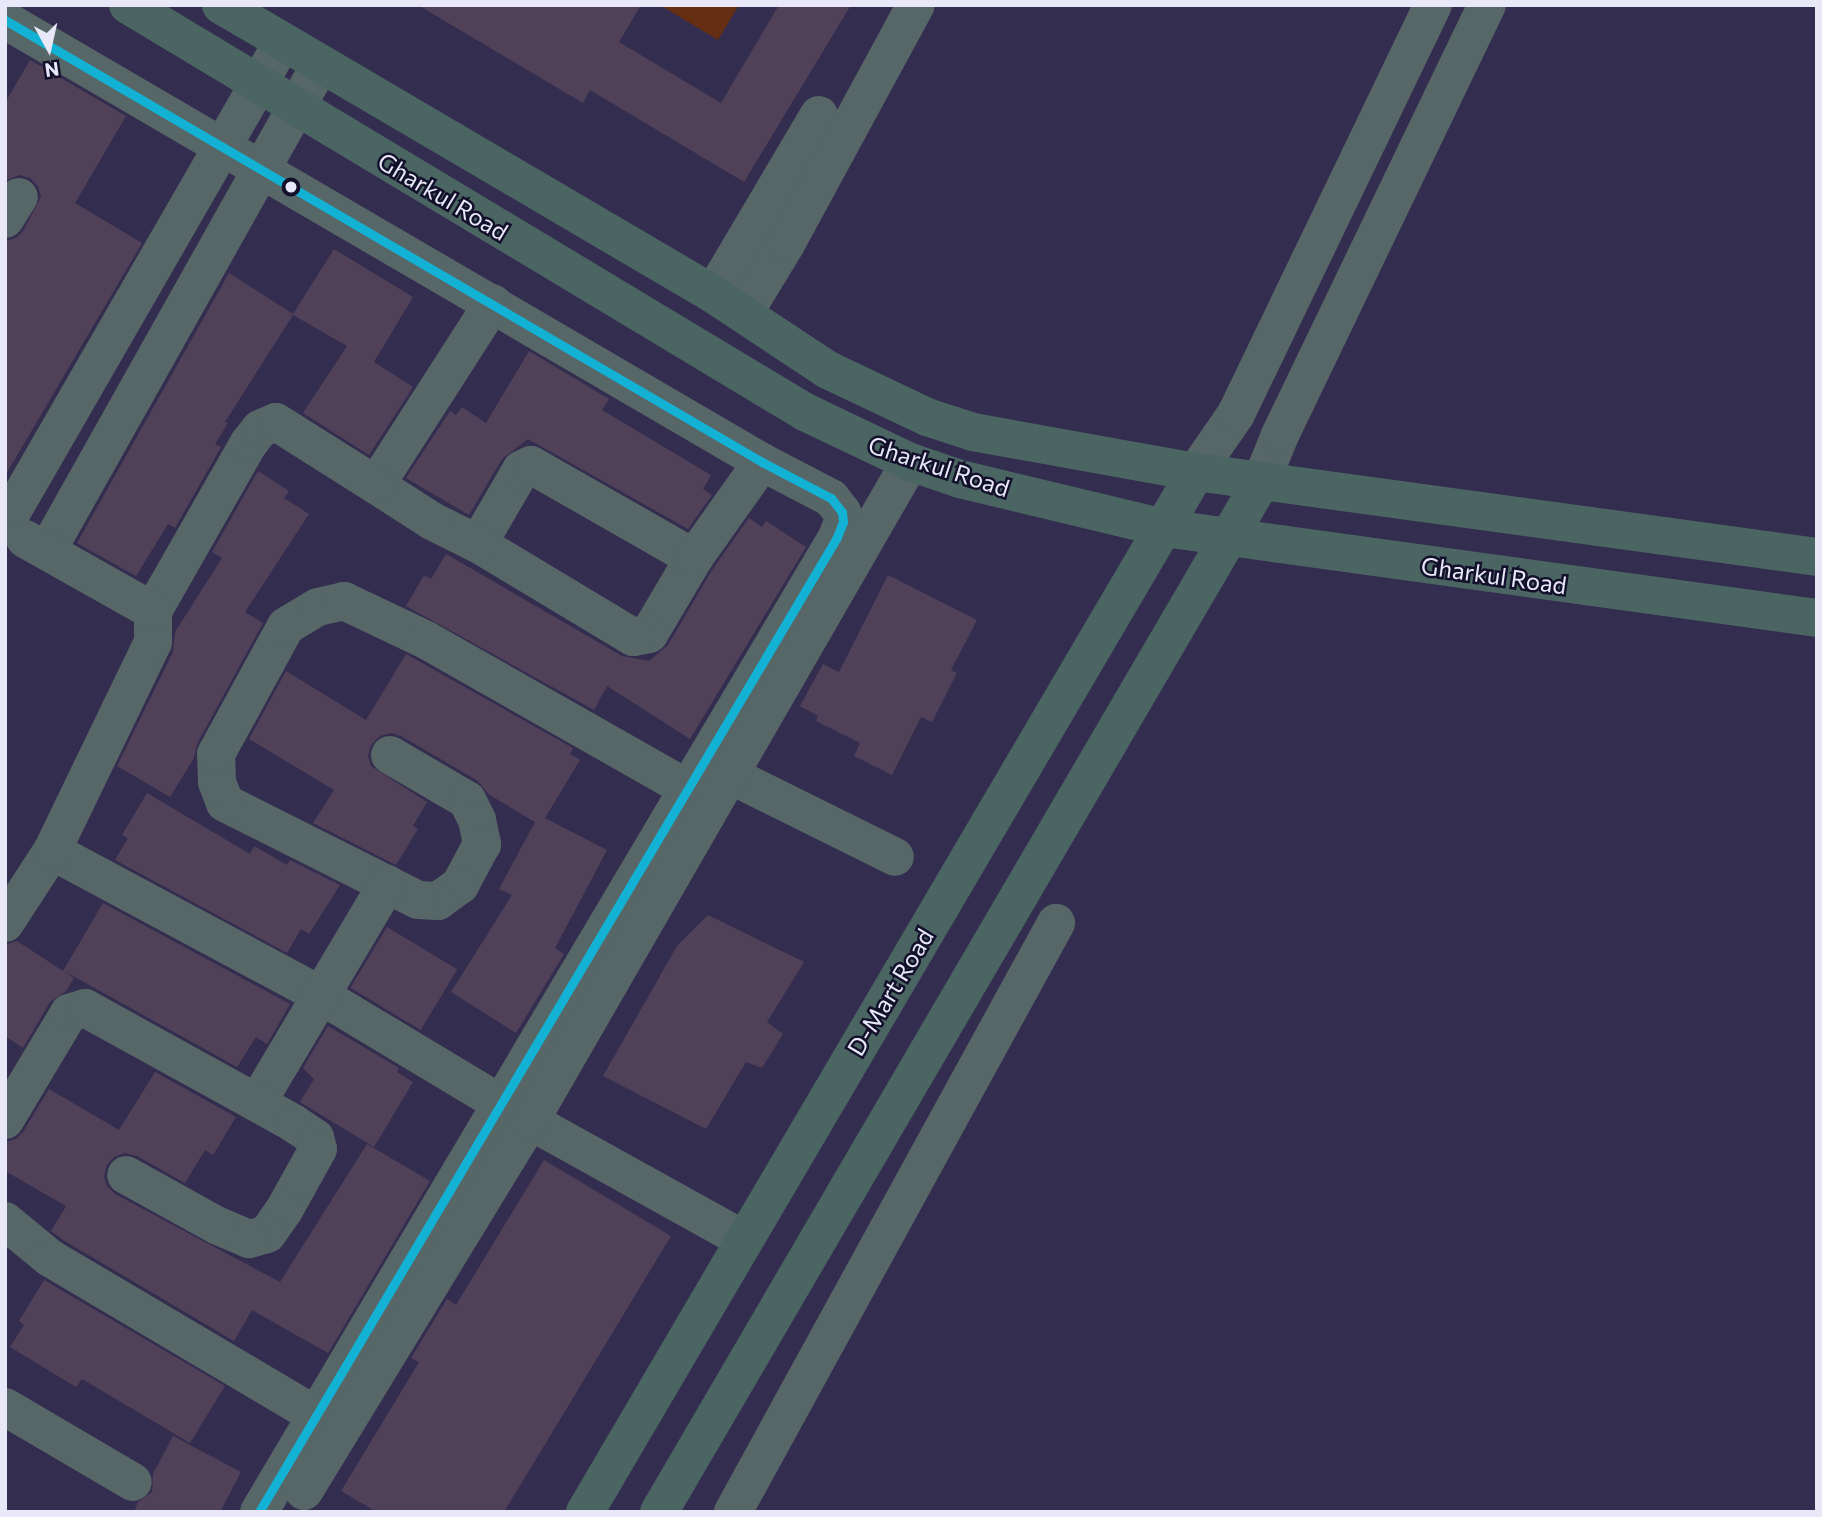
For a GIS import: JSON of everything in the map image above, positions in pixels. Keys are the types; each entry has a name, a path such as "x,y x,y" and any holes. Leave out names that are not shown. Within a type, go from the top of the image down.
{"main road":[{"name":"Gharkul Road","path":"221,5 728,303 828,370 927,417 973,432 1196,472 1817,557"},
{"name":"Gharkul Road","path":"142,9 256,84 805,412 910,462 960,479 1164,528 1817,618"},
{"name":"D-Mart Road","path":"584,1512 1196,472"},
{"path":"659,1512 1261,482"}],"street":[{"path":"728,303 916,5"},
{"path":"1196,472 1236,414 1433,5"},
{"path":"1261,482 1286,423 1487,5"},
{"path":"5,20 762,462 839,504 843,522 836,540 687,788 516,1112 304,1491"},
{"path":"153,611 5,526 221,145 282,43"},
{"path":"47,551 320,65"},
{"path":"771,235 819,114"},
{"path":"376,485 493,303"},
{"path":"5,923 52,851 153,642 153,611 248,443 260,429 276,422 432,521 478,544 634,638 649,634 694,558 762,462"},
{"path":"259,1512 316,1415 516,1112 730,775 910,462"},
{"path":"478,544 521,470 531,465 694,558"},
{"path":"390,755 467,800 477,820 482,844 460,885 438,901 418,900 225,803 217,782 216,754 286,626 318,607 344,601 426,640 687,788"},
{"path":"730,775 895,856"},
{"path":"52,851 320,995 516,1112 743,1239"},
{"path":"257,1103 387,884"},
{"path":"733,1512 1056,923"},
{"path":"5,1120 69,1013 85,1007 315,1138 318,1149 285,1210 267,1234 249,1239 126,1175"},
{"path":"5,1221 50,1258 316,1415"},
{"path":"5,1408 133,1482"}],"shaded area":[{"path":"660,5 739,5 718,40"}],"building":[{"path":"418,5 641,5 619,42 721,103 779,5 851,5 744,182 590,90 583,103"},
{"path":"30,60 126,116 75,203 142,243 5,476 5,241 16,238 23,231 41,197 38,186 30,178 19,175 5,181 5,103"},
{"path":"334,249 413,297 374,362 413,387 369,455 303,413 347,346 293,315 225,422 228,423 215,444 221,447 175,528 168,524 136,576 77,543 229,273 293,314"},
{"path":"529,351 609,399 602,410 711,475 703,489 712,495 688,529 528,439 502,459 469,515 406,478 450,411 456,415 462,407 486,423"},
{"path":"258,471 289,491 284,498 309,514 245,612 263,623 197,744 194,758 170,797 117,766 173,652 175,632 222,558 212,552"},
{"path":"749,518 762,527 766,521 806,547 690,739 607,686 594,710 406,606 424,575 431,579 446,554 622,656 649,661 668,645 712,570"},
{"path":"888,575 977,620 951,670 957,673 932,722 921,717 892,775 854,756 860,743 816,721 818,716 800,706 823,664 839,672"},
{"path":"406,654 573,748 570,754 580,760 545,818 607,850 555,948 564,954 516,1033 451,992 512,895 499,889 535,822 488,794 478,781 401,736 391,733 380,736 371,745 368,756 371,766 427,802 413,826 418,829 396,865 313,823 334,790 249,739 286,671 366,720"},
{"path":"147,793 250,854 254,846 287,865 290,860 340,885 309,934 301,929 287,953 115,860 128,838 122,835"},
{"path":"103,903 290,1004 267,1044 256,1037 237,1067 64,971 74,978 66,991 50,1002 23,1048 5,1036 5,945 17,941 63,971"},
{"path":"708,915 804,962 767,1022 783,1034 762,1068 746,1062 706,1129 603,1076 677,946"},
{"path":"387,927 457,969 421,1030 350,988"},
{"path":"328,1026 399,1068 397,1072 413,1082 374,1147 300,1102 314,1079 303,1068"},
{"path":"155,1072 236,1117 213,1155 205,1150 185,1183 137,1156 125,1153 114,1157 107,1165 104,1176 107,1186 115,1194 280,1282 367,1144 430,1181 328,1353 252,1310 234,1341 63,1240 51,1231 66,1206 5,1171 5,1142 16,1139 23,1132 49,1089 119,1130"},
{"path":"544,1160 671,1236 504,1512 377,1512 341,1491 419,1362 411,1358 447,1299 456,1305"},
{"path":"44,1280 225,1386 190,1443 82,1379 76,1387 10,1347 24,1325 19,1321"},
{"path":"173,1436 241,1472 220,1512 134,1512 138,1502 152,1492 153,1474"}],"transit line":[{"path":"5,20 762,462 831,498 842,512 843,522 836,539 259,1512"}]}
